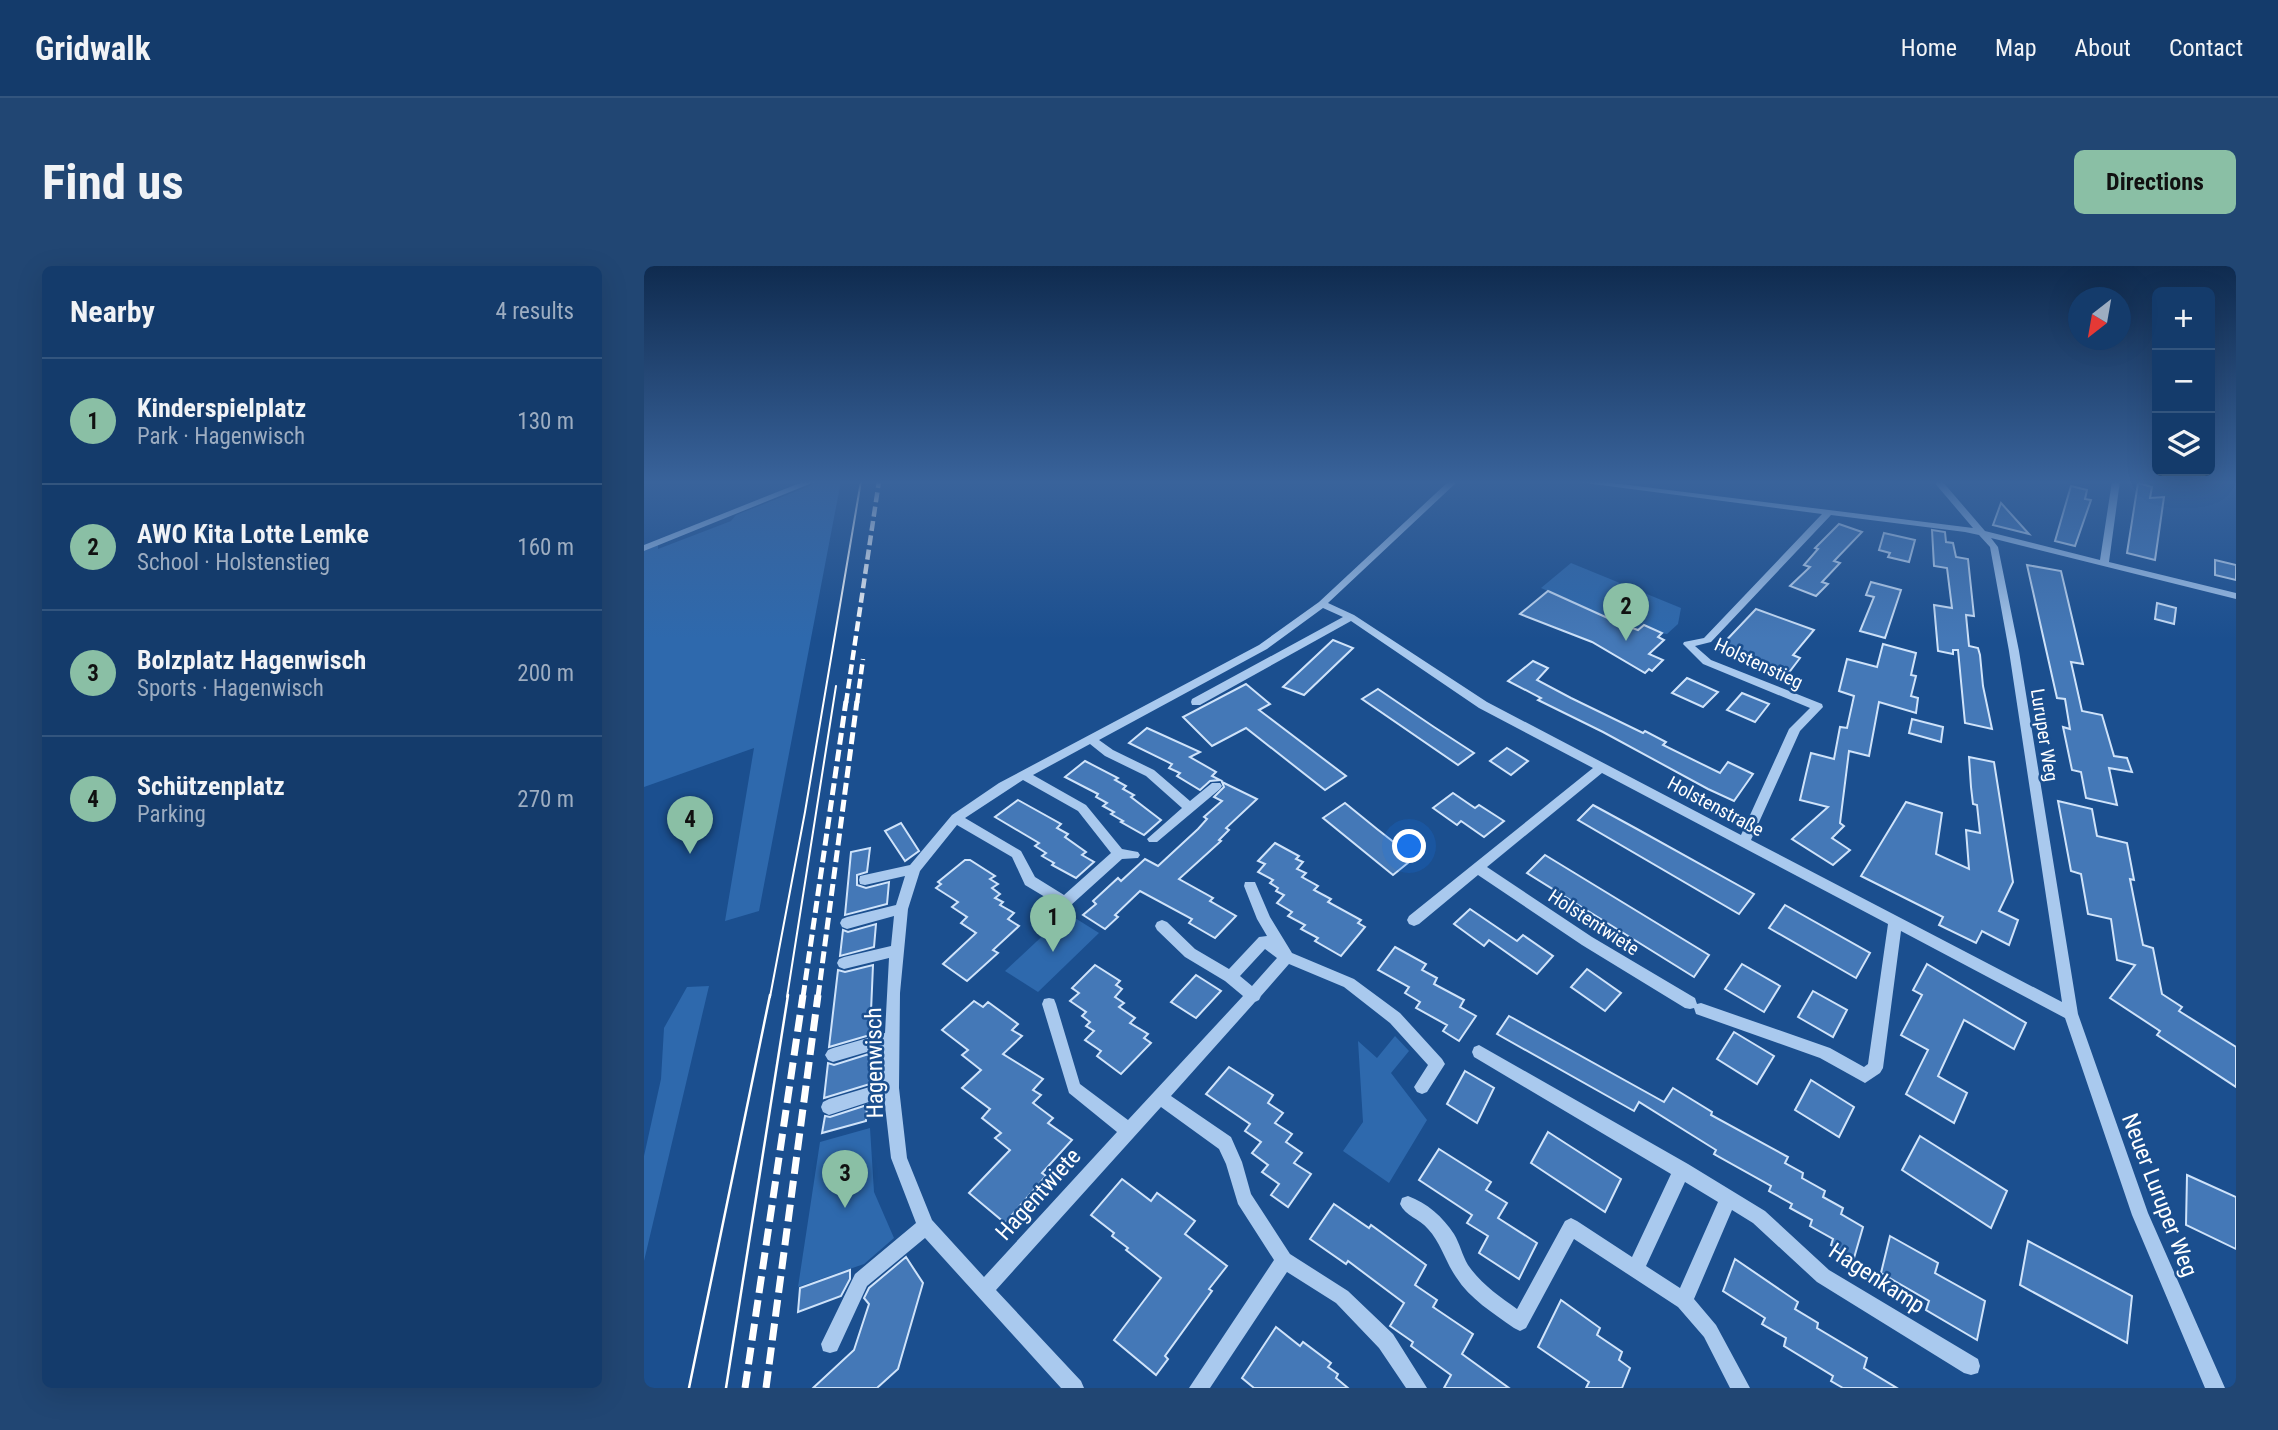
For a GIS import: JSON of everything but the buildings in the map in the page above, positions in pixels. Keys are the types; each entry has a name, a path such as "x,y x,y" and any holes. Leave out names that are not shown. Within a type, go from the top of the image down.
{"street":[{"path":"644,548 681,533"},
{"path":"1322,604 1398,533"},
{"name":"Holstenstieg","path":"1744,842 1795,729 1818,708 1707,662 1688,644 1707,640 1809,533"},
{"name":"Luruper Weg","path":"1985,533 1998,560 2071,1014"},
{"path":"1986,533 2236,596"},
{"path":"2104,562 2108,533"},
{"name":"Holstenstraße","path":"1322,604 1351,617 1483,705 2071,1014"},
{"name":"Hagenwisch","path":"1074,1388 926,1226 899,1158 891,1088 901,909 914,869 956,818 1023,775 1263,647 1322,604"},
{"path":"1196,702 1351,617"},
{"path":"1090,739 1108,753 1150,773 1191,809"},
{"path":"1414,920 1480,869 1601,767"},
{"path":"1023,775 1082,808 1119,854"},
{"path":"1153,839 1216,786"},
{"path":"956,818 1017,854 1030,881 1065,902 1119,854 1134,855"},
{"path":"865,880 914,869"},
{"name":"Holstentwiete","path":"1480,869 1587,941 1695,1006"},
{"path":"1250,886 1264,919 1287,957"},
{"path":"847,923 901,909"},
{"path":"1695,1006 1825,1053 1865,1076 1875,1068 1895,923"},
{"path":"1162,926 1190,953 1230,976 1254,996"},
{"path":"1230,976 1264,941 1287,957 1349,983 1395,1018 1437,1064 1422,1087"},
{"path":"844,963 897,950"},
{"name":"Hagentwiete","path":"984,1290 1287,957"},
{"path":"1049,1004 1073,1088 1129,1131"},
{"name":"Neuer Luruper Weg","path":"2071,1014 2140,1216 2216,1388"},
{"path":"834,1055 892,1038"},
{"name":"Hagenkamp","path":"1479,1052 1759,1217 1823,1276 1971,1366"},
{"path":"828,1107 891,1088"},
{"path":"1159,1097 1225,1143 1234,1162 1244,1198 1284,1260 1342,1297 1386,1341 1417,1388"},
{"path":"1636,1268 1682,1170"},
{"path":"1684,1301 1728,1199"},
{"path":"1408,1204 1433,1221 1448,1241 1461,1270 1480,1293 1520,1322 1571,1227 1684,1301 1710,1331 1740,1388"},
{"path":"830,1344 861,1280 926,1226"},
{"path":"1199,1388 1284,1260"}],"shaded area":[{"path":"699,533 831,533 759,911 725,921 754,748 644,787 644,551 658,545 658,549"},
{"path":"1571,563 1681,608 1678,624 1667,634 1638,630 1541,588"},
{"path":"1067,913 1099,933 1038,992 1005,971"},
{"path":"709,986 644,1261 644,1156 661,1079 664,1028 687,987"},
{"path":"1395,1036 1409,1051 1391,1073 1427,1120 1389,1183 1343,1151 1363,1122 1358,1041 1377,1058"},
{"path":"870,1128 874,1192 894,1238 864,1264 798,1287 820,1142"}],"tram line":[{"path":"770,997 805,812 852,533"},
{"path":"787,997 836,686"},
{"path":"689,1388 770,995"},
{"path":"726,1388 788,995"}],"railway":[{"path":"846,703 871,533"},
{"path":"857,703 863,659"},
{"path":"803,997 846,701"},
{"path":"818,997 857,701"},
{"path":"745,1388 803,995"},
{"path":"766,1388 818,995"}],"place":[{"name":"AWO Kita Lotte Lemke","path":"1626,641"},
{"name":"Schützenplatz","path":"690,854"},
{"name":"Kinderspielplatz","path":"1053,952"},
{"name":"Bolzplatz Hagenwisch","path":"845,1208"}]}
